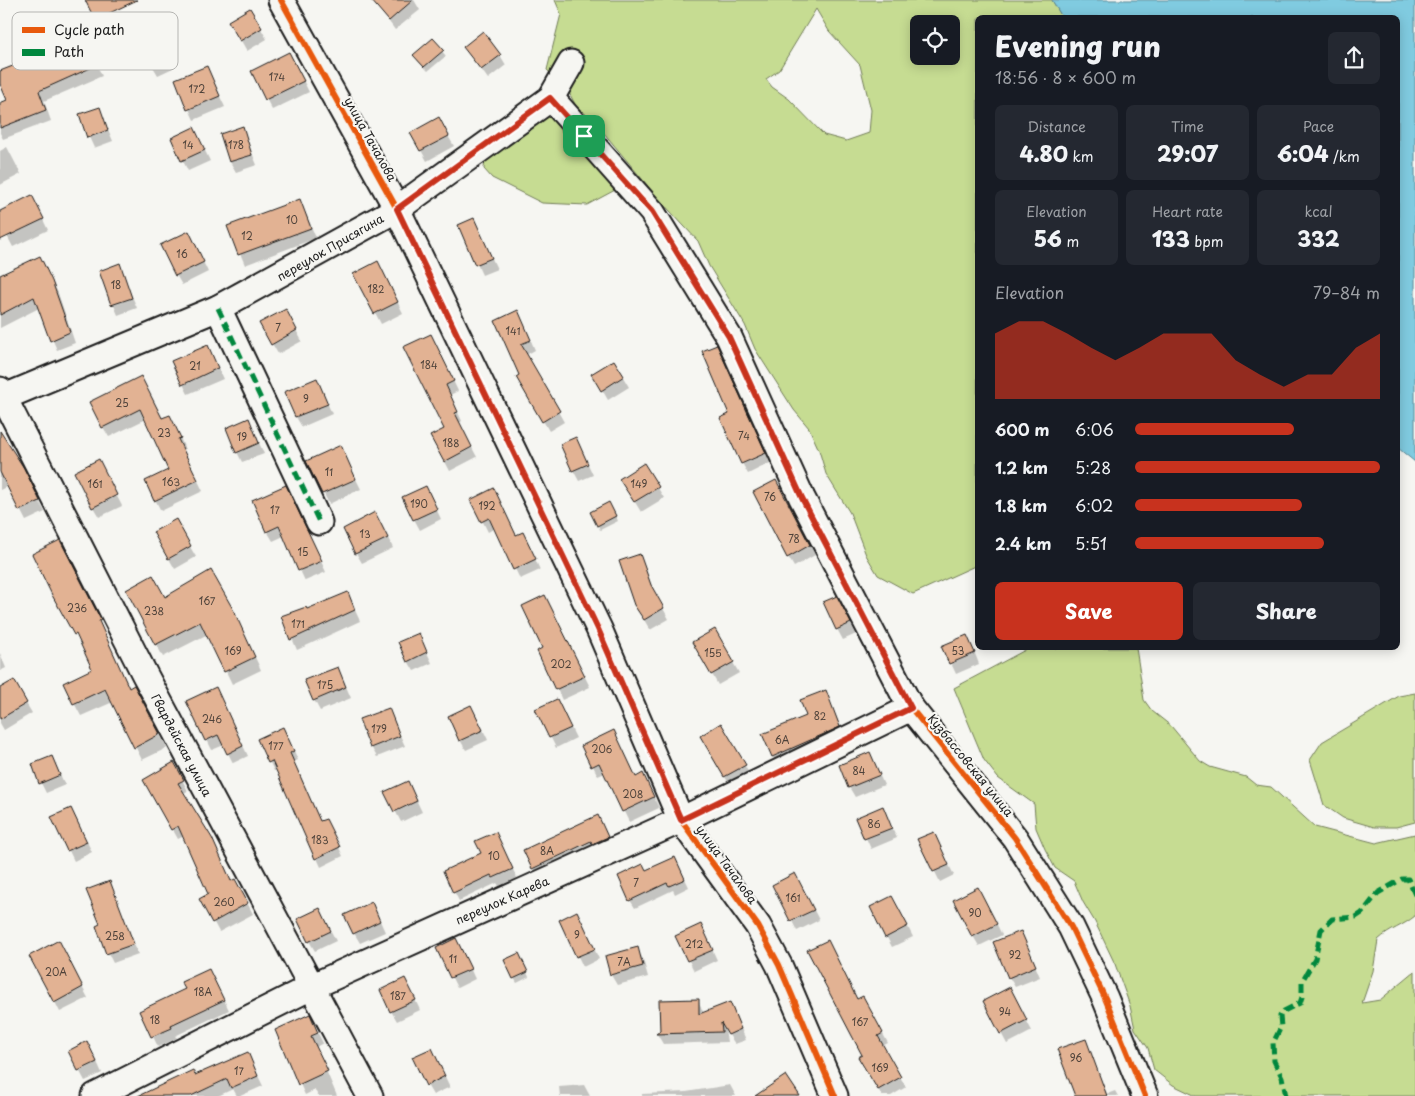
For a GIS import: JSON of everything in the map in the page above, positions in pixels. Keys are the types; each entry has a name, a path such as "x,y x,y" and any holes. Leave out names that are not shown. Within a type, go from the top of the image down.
{"street":[{"name":"улица Тачалова","path":"281,0 397,209 598,629 681,820 758,926 779,966 835,1096"},
{"name":"переулок Присягина","path":"1,395 218,308 397,209 550,98 571,63"},
{"name":"Кузбассовская улица","path":"550,98 652,212 729,337 802,498 911,708 1015,838 1071,927 1105,998 1145,1096"},
{"path":"218,308 318,522"},
{"name":"Гвардейская улица","path":"1,395 145,675 370,1096"},
{"name":"переулок Карева","path":"96,1096 311,986 681,820 911,708"}],"green space":[{"path":"555,0 1052,0 1061,15 975,15 975,566 913,594 878,575 866,555 850,513 826,474 819,450 809,428 794,410 755,349 745,325 709,266 698,241 657,197 594,121 576,106 565,85 547,70 561,14","holes":["816,9 829,31 860,65 871,110 869,133 846,141 824,135 789,99 772,87 766,79 779,70"]},
{"path":"551,115 617,189 587,205 542,203 492,178 484,169 485,158 540,117"},
{"path":"1025,650 1136,650 1144,700 1152,711 1171,726 1200,761 1210,767 1246,777 1256,785 1271,787 1315,827 1376,843 1415,834 1415,916 1378,940 1373,971 1362,1003 1380,1000 1415,971 1415,1096 1196,1096 1173,1085 1154,1070 1148,1048 1135,1029 1130,1006 1115,964 1095,922 1083,902 1074,881 1055,868 1045,849 1036,828 1034,804 998,778 984,760 954,688"},
{"path":"1415,693 1415,822 1396,827 1374,827 1343,818 1324,805 1310,760 1322,742 1399,696"}],"water":[{"path":"1052,0 1415,0 1415,462 1400,450 1400,15 1061,15"}],"building":[{"path":"85,0 137,0 112,12 91,12"},
{"path":"371,0 413,0 389,21"},
{"path":"250,8 262,28 240,41 228,21"},
{"path":"483,31 501,55 481,70 463,47"},
{"path":"433,38 444,50 424,67 413,55"},
{"path":"289,52 304,81 265,100 251,71"},
{"path":"12,66 12,70 86,70 39,91 46,110 0,128 0,103 7,100 0,84 0,71"},
{"path":"207,66 220,96 187,110 175,79"},
{"path":"100,107 108,130 87,138 79,114"},
{"path":"439,117 449,136 420,151 410,133"},
{"path":"243,126 252,155 229,162 220,134"},
{"path":"194,127 205,150 181,161 171,138"},
{"path":"32,195 44,219 0,240 0,211"},
{"path":"300,199 311,228 238,255 227,226"},
{"path":"474,218 492,258 475,265 458,225"},
{"path":"189,231 204,262 175,276 160,245"},
{"path":"40,256 52,281 70,332 50,341 34,297 0,315 0,275"},
{"path":"378,261 398,302 374,314 353,274"},
{"path":"120,263 132,298 111,305 99,271"},
{"path":"286,309 297,330 271,345 259,323"},
{"path":"518,310 531,340 521,344 560,411 542,422 516,377 519,375 495,321"},
{"path":"431,334 454,381 446,385 458,412 455,413 472,447 444,462 430,436 444,429 403,347"},
{"path":"208,345 218,368 182,385 171,361"},
{"path":"717,345 766,453 741,464 720,418 729,414 702,351"},
{"path":"614,360 624,376 601,391 591,374"},
{"path":"141,376 162,418 170,415 181,438 178,439 198,480 154,501 145,481 168,470 140,409 102,428 89,402"},
{"path":"317,378 328,404 295,417 284,392"},
{"path":"249,418 259,443 236,453 226,428"},
{"path":"0,431 24,468 40,501 19,511 0,472"},
{"path":"576,437 588,464 572,471 560,444"},
{"path":"341,445 356,479 322,494 306,461"},
{"path":"99,459 117,495 92,508 74,472"},
{"path":"644,463 659,487 634,502 619,479"},
{"path":"776,480 810,545 787,558 753,492"},
{"path":"286,485 322,561 298,571 279,526 266,532 252,500"},
{"path":"426,486 437,509 413,520 402,497"},
{"path":"494,488 516,535 523,532 536,559 513,570 489,518 481,522 470,500"},
{"path":"609,502 616,516 597,526 590,512"},
{"path":"375,512 388,538 355,554 343,529"},
{"path":"176,519 191,546 168,559 153,532"},
{"path":"60,540 101,620 99,621 129,688 134,685 160,734 134,748 105,689 73,704 63,683 92,669 76,634 74,635 52,595 32,554"},
{"path":"640,554 651,585 664,608 644,620 634,605 619,561"},
{"path":"211,570 234,611 255,657 224,672 200,622 155,645 126,590 153,575 165,597"},
{"path":"348,592 355,610 290,640 281,616 306,607 307,609"},
{"path":"545,595 585,676 555,690 537,651 542,648 522,606"},
{"path":"837,596 851,623 836,630 823,602"},
{"path":"715,629 734,662 711,675 692,642"},
{"path":"419,633 427,652 407,662 398,642"},
{"path":"967,635 975,653 949,664 941,646"},
{"path":"338,667 346,687 313,701 304,680"},
{"path":"14,680 27,703 0,719 0,688"},
{"path":"216,687 243,746 227,754 218,735 205,741 186,701"},
{"path":"826,690 840,727 772,757 762,734 806,716 800,700"},
{"path":"557,699 571,728 549,738 535,709"},
{"path":"471,705 483,730 459,741 448,716"},
{"path":"389,708 400,736 370,748 359,719"},
{"path":"721,723 746,765 724,777 700,736"},
{"path":"283,727 294,751 290,753 320,821 326,819 340,847 315,859 272,761 268,763 257,739"},
{"path":"614,730 636,777 643,773 654,797 622,812 599,763 591,767 581,746"},
{"path":"870,752 880,775 848,788 839,765"},
{"path":"52,756 60,775 39,784 32,764"},
{"path":"174,762 184,780 178,783 212,838 231,881 235,879 248,903 212,923 199,899 208,894 178,826 171,830 143,780"},
{"path":"408,781 417,801 394,812 384,792"},
{"path":"883,806 892,828 864,839 855,818"},
{"path":"71,808 87,842 67,851 51,817"},
{"path":"598,815 608,837 592,844 591,841 532,869 523,850"},
{"path":"496,832 513,869 493,878 491,875 453,893 443,871 481,853 475,841"},
{"path":"934,832 949,865 933,872 917,839"},
{"path":"675,857 685,879 669,886 667,883 629,901 618,876 643,864 646,870"},
{"path":"795,873 814,910 790,921 772,885"},
{"path":"110,881 134,944 106,954 96,926 100,924 86,890"},
{"path":"978,887 997,924 972,937 953,900"},
{"path":"892,896 908,926 885,938 870,907"},
{"path":"372,902 380,921 353,934 344,915"},
{"path":"320,908 331,931 308,942 297,919"},
{"path":"577,911 595,949 576,957 559,920"},
{"path":"701,924 713,950 687,961 675,936"},
{"path":"1021,931 1036,966 1008,978 993,942"},
{"path":"456,938 471,969 450,978 436,948"},
{"path":"59,940 83,987 54,1003 29,956"},
{"path":"828,940 857,999 863,996 883,1033 878,1036 901,1077 878,1090 858,1057 862,1055 807,950"},
{"path":"638,947 643,966 610,975 605,956"},
{"path":"519,953 528,972 513,979 504,960"},
{"path":"209,969 224,1000 171,1025 172,1028 151,1037 139,1011 185,989 181,982"},
{"path":"405,978 416,1000 390,1012 380,990"},
{"path":"1010,987 1027,1020 1000,1034 983,1001"},
{"path":"699,999 699,1014 730,1002 741,1029 728,1035 721,1023 722,1032 656,1034 660,1031 659,1000"},
{"path":"310,1014 318,1033 311,1036 328,1071 298,1085 275,1030"},
{"path":"1086,1039 1107,1096 1075,1096 1057,1049"},
{"path":"87,1041 97,1062 78,1071 68,1051"},
{"path":"432,1048 445,1076 426,1086 412,1057"},
{"path":"248,1052 258,1076 231,1088 227,1079 191,1096 138,1096 193,1070 195,1075"},
{"path":"786,1075 800,1096 755,1096"}],"marked path":[{"path":"218,308 319,522"},
{"path":"1286,1096 1282,1077 1274,1061 1273,1043 1281,1027 1280,1016 1284,1011 1300,1003 1302,981 1315,959 1321,930 1332,919 1356,917 1362,913 1378,893 1402,879 1408,879 1415,895"}],"cycle path":[{"path":"281,0 397,209 599,629 681,820 758,926 779,965 835,1096"},
{"path":"551,98 652,212 729,337 802,498 911,708 1015,838 1071,927 1105,998 1145,1096"}],"route":[{"path":"550,98 584,136 652,212 729,337 802,498 911,708 681,820 598,629 397,209 550,98"}]}
